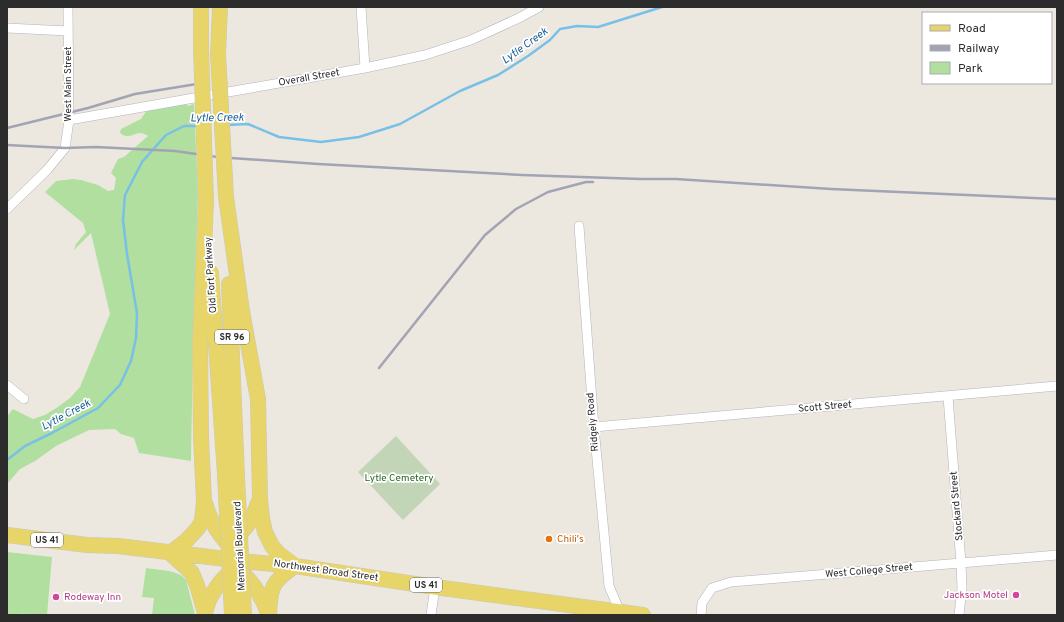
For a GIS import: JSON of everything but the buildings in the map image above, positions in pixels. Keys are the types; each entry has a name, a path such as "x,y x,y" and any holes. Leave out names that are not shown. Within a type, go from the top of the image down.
{"main road":[{"name":"Old Fort Parkway","path":"201,7 206,200 231,476"},
{"name":"Old Fort Parkway","path":"220,7 218,54 226,197 232,615"},
{"path":"226,197 242,311 258,399 260,499 262,518 265,532 272,546 278,553 295,566 284,573 276,581 270,596 269,615"},
{"path":"205,614 198,588 191,572 170,553 187,540 202,521 204,501 201,438 200,343 206,200"},
{"name":"Memorial Boulevard","path":"231,476 244,615"},
{"path":"210,557 229,546 238,537 251,521 260,499"},
{"path":"204,501 214,525 229,546 251,562"},
{"name":"Northwest Broad Street","path":"7,535 295,566 435,587 643,615"},
{"path":"210,557 226,562 236,568 250,581 256,587 269,615"},
{"path":"205,614 213,594 223,580 240,565 251,562"}],"street":[{"name":"West Main Street","path":"7,210 47,170 65,148 69,120 68,7"},
{"path":"361,7 365,68"},
{"name":"Overall Street","path":"69,120 365,68 425,55 471,40 539,7"},
{"path":"7,28 68,31"},
{"name":"Ridgely Road","path":"579,226 594,428 609,586 620,613"},
{"path":"7,385 24,399"},
{"name":"Scott Street","path":"594,428 1057,386"},
{"name":"Stockard Street","path":"948,397 961,563 962,588 958,615"},
{"name":"West College Street","path":"701,615 702,602 712,588 731,582 1057,555"},
{"path":"431,615 435,587"}],"green space":[{"path":"177,97 188,106 194,104 198,195 191,461 139,453 134,438 121,434 115,429 89,430 56,446 35,461 20,469 7,484 7,416 13,409 33,419 45,415 70,398 80,387 110,314 91,233 74,250 76,244 86,232 83,223 45,192 56,181 73,179 98,185 108,191 114,190 116,178 111,173 118,159 124,157 148,136 138,133 131,136 126,136 120,133 121,129 141,119 153,101"},
{"name":"Lytle Cemetery","path":"396,436 440,484 403,520 358,472"},
{"path":"7,552 52,557 47,615 7,615"},
{"path":"146,568 174,572 183,577 186,580 195,615 152,615 154,598 142,597"}],"waterway":[{"name":"Lytle Creek","path":"227,125 248,124 279,137 321,142 359,137 400,124 460,91 498,75 550,40 560,29 577,26 598,27 662,7"},
{"name":"Lytle Creek","path":"7,460 25,446 98,408 120,385 131,361 136,338 137,313 123,220 125,195 142,162 166,135 184,126 198,126"}],"railway":[{"path":"7,128 88,108 135,94 209,82"},
{"path":"7,145 175,151 217,157 318,164 522,175 676,179 831,189 1057,199"},
{"path":"379,368 485,235 516,209 548,192 586,182 593,182"}],"place":[{"name":"Chili's","path":"549,539"},
{"name":"Jackson Motel","path":"1016,595"},
{"name":"Rodeway Inn","path":"56,597"}]}
